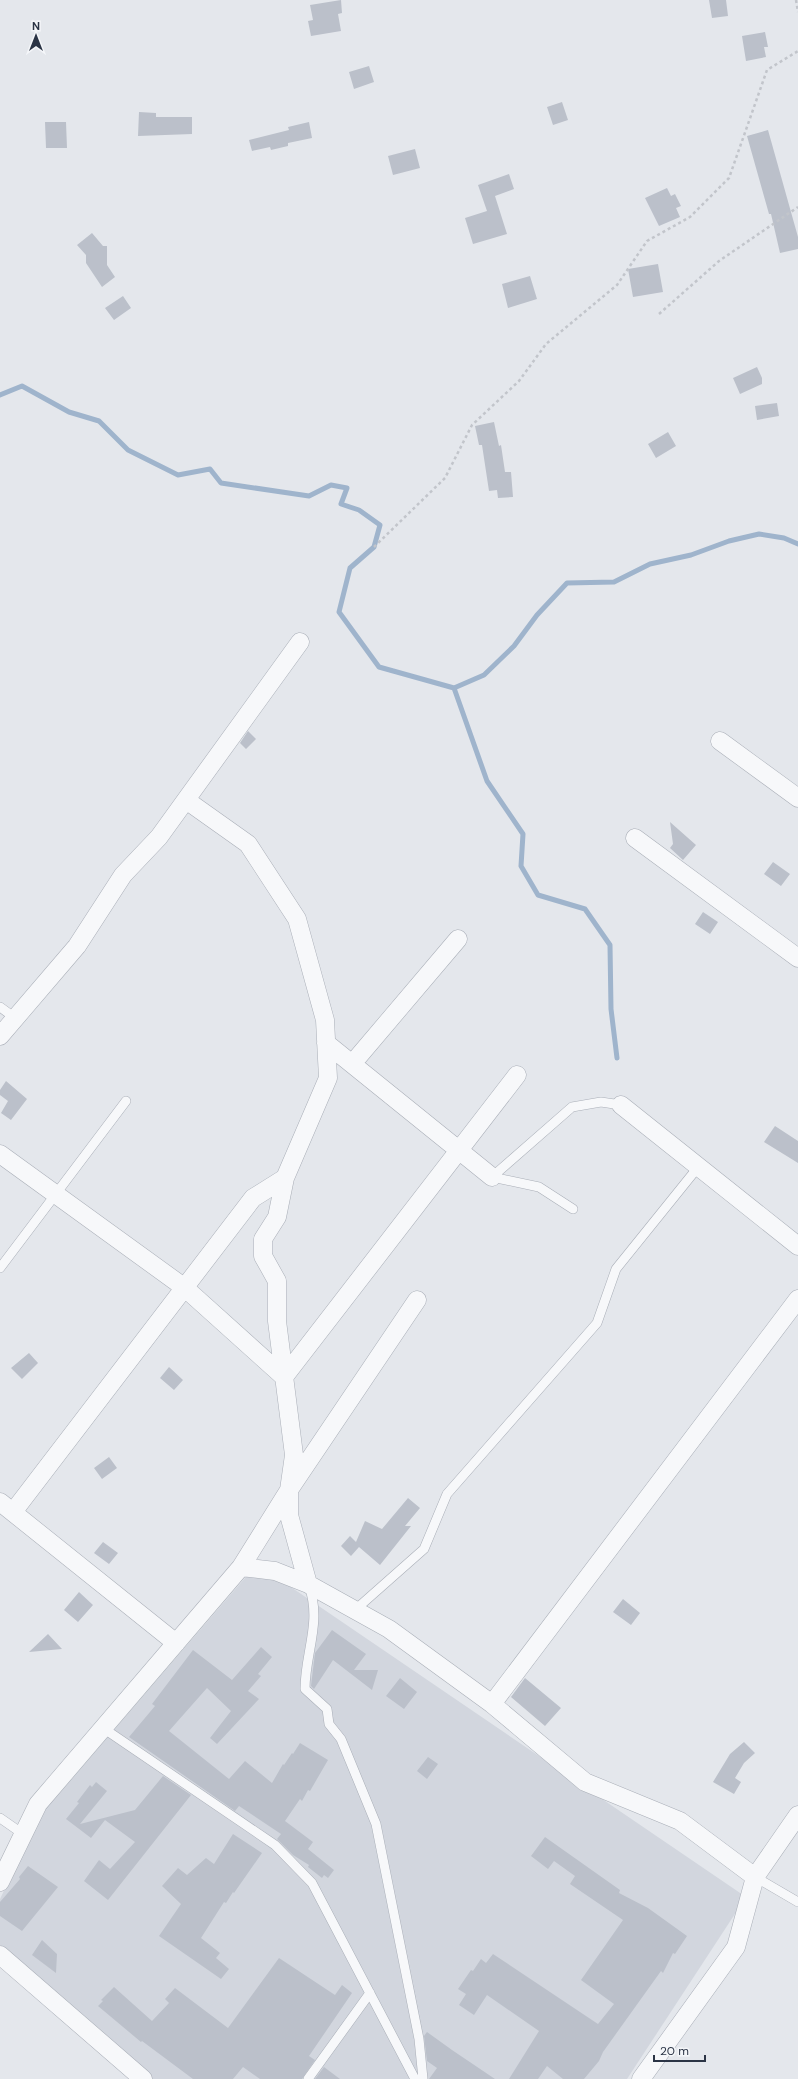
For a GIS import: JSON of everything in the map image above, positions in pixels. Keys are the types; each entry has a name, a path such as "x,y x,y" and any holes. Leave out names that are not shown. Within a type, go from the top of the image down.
{"street":[{"path":"0,1036 77,946 123,875 159,837 300,642"},
{"path":"720,741 798,798"},
{"path":"186,800 248,844 297,919 325,1020 328,1078 285,1178 277,1217 263,1239 262,1256 277,1281 277,1321 294,1455 289,1490 289,1515 308,1584"},
{"path":"636,838 798,958"},
{"path":"352,1064 458,939"},
{"path":"326,1043 492,1177"},
{"path":"284,1376 517,1075"},
{"path":"621,1105 798,1246"},
{"path":"0,1154 185,1288 284,1376"},
{"path":"176,1643 6,1507 185,1288 253,1198 285,1178"},
{"path":"492,1704 798,1299"},
{"path":"0,1882 38,1804 241,1567 289,1490 416,1300"},
{"path":"241,1567 276,1572 308,1584 390,1629 492,1704 585,1782 680,1821 755,1878"},
{"path":"641,2079 736,1947 755,1878 798,1815"},
{"path":"0,1955 143,2079"}],"lane":[{"path":"0,1007 15,1018"},
{"path":"0,1268 126,1101"},
{"path":"492,1177 572,1107 601,1102 621,1105"},
{"path":"355,1610 424,1549 448,1494 597,1323 616,1269 699,1166"},
{"path":"492,1177 539,1187 573,1209"},
{"path":"308,1584 314,1601 314,1608 313,1635 305,1672 305,1690 327,1708 329,1724 341,1739 376,1824 419,2039 423,2079"},
{"path":"103,1728 275,1845 312,1883 415,2079"},
{"path":"0,1818 23,1834"},
{"path":"755,1878 798,1902"},
{"path":"308,2079 370,1993"}],"path":[{"path":"796,0 798,12"},
{"path":"374,547 445,478 472,425 519,380 546,344 617,285 647,241 690,217 729,178 767,70 798,51"},
{"path":"659,314 718,261 798,207"}],"shaded area":[{"path":"257,1564 746,1897 627,2079 152,2079 0,1945 0,1899 40,1815"}],"building":[{"path":"341,0 342,13 338,14 341,31 311,36 308,21 313,20 310,5"},
{"path":"709,0 726,0 728,16 712,18"},
{"path":"765,32 768,47 764,47 766,57 746,61 742,36"},
{"path":"369,66 374,82 354,89 349,72"},
{"path":"562,102 568,120 553,125 547,107"},
{"path":"139,112 156,113 156,117 192,117 192,134 138,136"},
{"path":"45,122 66,122 67,148 46,148"},
{"path":"309,122 312,138 288,143 288,146 271,150 270,147 252,151 249,140 289,130 288,127"},
{"path":"768,130 798,237 798,249 780,253 771,214 769,214 747,136"},
{"path":"415,149 420,168 393,175 388,156"},
{"path":"509,174 514,189 495,196 507,234 473,244 465,218 487,211 478,185"},
{"path":"667,188 671,196 675,194 681,206 676,208 680,217 659,226 645,198"},
{"path":"92,233 103,246 107,246 107,265 115,277 102,287 86,263 86,255 77,245"},
{"path":"658,264 663,292 633,297 628,269"},
{"path":"530,276 537,299 508,308 502,284"},
{"path":"123,296 131,308 114,320 105,308"},
{"path":"757,367 762,378 762,384 740,394 733,378"},
{"path":"777,403 779,416 757,420 755,406"},
{"path":"494,422 499,446 501,445 505,472 511,472 513,497 498,498 497,490 489,491 482,445 479,445 475,426"},
{"path":"668,432 676,446 656,458 648,444"},
{"path":"248,731 256,739 246,749 240,743"},
{"path":"670,822 696,845 683,860 670,848 673,844"},
{"path":"773,862 790,874 781,886 764,874"},
{"path":"703,912 718,922 710,934 695,924"},
{"path":"6,1081 27,1099 11,1120 1,1113 8,1101 0,1095 0,1090"},
{"path":"775,1126 798,1141 798,1163 764,1142"},
{"path":"29,1353 38,1363 22,1379 11,1368"},
{"path":"169,1367 183,1380 174,1390 160,1378"},
{"path":"109,1457 117,1468 102,1479 94,1468"},
{"path":"408,1498 420,1508 405,1526 411,1526 380,1565 359,1547 351,1556 341,1546 350,1536 356,1542 365,1521 382,1529"},
{"path":"103,1542 118,1553 109,1564 94,1553"},
{"path":"79,1592 93,1605 78,1622 64,1610"},
{"path":"623,1599 640,1613 631,1625 613,1612"},
{"path":"332,1630 366,1654 354,1670 378,1670 372,1690 333,1660 314,1689 311,1686 315,1653"},
{"path":"48,1634 62,1649 29,1652"},
{"path":"261,1647 272,1657 258,1674 261,1676 248,1691 259,1699 217,1744 210,1738 231,1711 207,1688 169,1731 229,1779 245,1761 272,1783 283,1764 284,1765 292,1753 293,1754 300,1743 328,1760 310,1791 308,1790 302,1801 300,1799 285,1821 313,1842 308,1849 334,1870 328,1878 324,1875 322,1878 308,1867 309,1865 293,1855 277,1839 281,1834 239,1806 235,1811 129,1737 155,1706 152,1704 193,1650 232,1680"},
{"path":"400,1678 417,1692 404,1709 386,1696"},
{"path":"525,1678 561,1708 545,1726 511,1697"},
{"path":"744,1742 755,1753 744,1763 735,1778 741,1782 734,1794 713,1782 730,1754"},
{"path":"428,1757 438,1764 427,1779 417,1771"},
{"path":"163,1776 191,1795 108,1900 84,1881 99,1860 110,1869 135,1842 105,1820 91,1838 66,1819 79,1803 77,1802 90,1785 92,1787 96,1782 107,1791 80,1824 135,1810"},
{"path":"233,1834 262,1853 234,1893 233,1892 226,1903 224,1902 201,1938 220,1953 216,1958 229,1969 221,1979 159,1936 181,1904 162,1886 178,1868 187,1875 206,1858 214,1864"},
{"path":"545,1837 620,1890 619,1893 648,1908 687,1936 675,1954 673,1953 663,1973 661,1971 603,2052 599,2061 584,2079 563,2079 547,2066 538,2079 509,2079 539,2031 487,1995 474,2015 459,2005 466,1994 458,1989 471,1970 473,1971 481,1959 486,1963 493,1954 598,2024 614,2004 581,1980 623,1920 570,1884 575,1876 554,1861 548,1869 531,1856"},
{"path":"28,1866 58,1887 22,1931 0,1916 0,1902 20,1879 19,1877"},
{"path":"42,1940 57,1954 56,1973 32,1955"},
{"path":"279,1958 335,1995 342,1985 352,1993 309,2056 315,2060 302,2079 260,2079 243,2067 233,2079 193,2079 142,2041 141,2042 98,2006 103,2001 101,2000 114,1987 152,2021 169,2003 165,1999 175,1988 228,2028"},
{"path":"427,2032 495,2079 429,2079 437,2068 427,2061 424,2036"},
{"path":"324,2067 340,2079 315,2079"}],"waterway":[{"path":"0,395 22,386 69,412 99,421 128,450 178,475 210,469 221,483 309,496 331,485 347,488 341,504 359,510 380,525 374,547 350,568 339,612 379,667 454,688 484,675 514,646 537,615 567,583 614,582 650,564 691,555 729,541 759,534 784,538 798,544"},
{"path":"454,688 487,781 523,834 521,866 538,895 585,909 610,945 611,1009 617,1058"}]}
